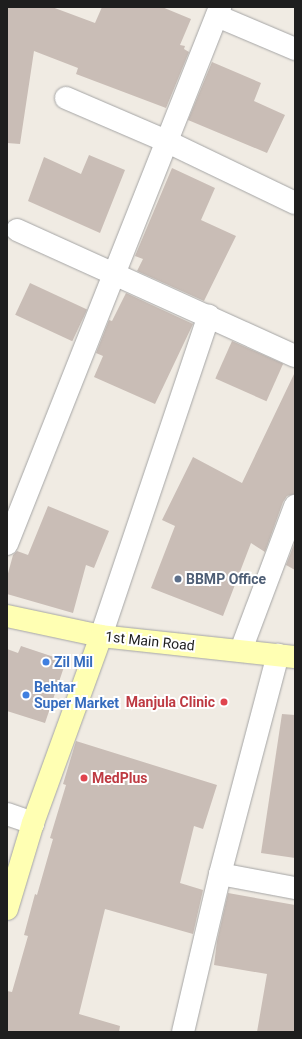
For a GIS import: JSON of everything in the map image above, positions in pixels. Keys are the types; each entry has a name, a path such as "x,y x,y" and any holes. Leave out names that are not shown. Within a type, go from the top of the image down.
{"street":[{"path":"7,544 219,10 295,49"},
{"path":"66,98 166,141 295,203"},
{"path":"17,230 114,275 210,316 295,356"},
{"path":"7,909 33,823 101,636 210,316"},
{"path":"241,650 295,506"},
{"name":"1st Main Road","path":"7,616 101,636 286,656"},
{"path":"183,1032 220,874 286,656"},
{"path":"7,814 33,823"},
{"path":"220,874 295,888"}],"building":[{"path":"7,7 52,7 95,23 102,7 162,7 191,19 180,45 185,46 184,49 189,52 166,108 76,74 78,68 34,51 20,144 7,143"},
{"path":"212,62 261,83 254,101 285,115 267,153 188,120"},
{"path":"89,155 125,170 100,233 28,201 44,157 81,174"},
{"path":"172,168 215,188 201,220 236,236 204,301 137,271 143,259 135,256"},
{"path":"30,283 87,310 72,341 15,315"},
{"path":"126,293 193,324 155,404 94,377 103,356 96,353 109,320 112,321"},
{"path":"232,341 283,364 266,401 215,378"},
{"path":"295,372 295,494 287,496 283,502 265,552 251,543 223,616 151,588 175,526 162,520 193,457 242,483"},
{"path":"48,506 109,531 94,568 86,565 73,613 7,594 7,577 13,555 17,551 28,555"},
{"path":"295,542 295,570 286,565"},
{"path":"21,646 66,661 45,723 7,711 7,649 18,653"},
{"path":"282,714 295,715 295,858 261,853"},
{"path":"76,741 217,785 203,829 194,826 180,883 203,890 193,934 105,909 79,1014 120,1026 119,1032 7,1032 7,991 12,992 28,936 24,935 35,894 37,895 53,839 50,838 66,785 63,784"},
{"path":"228,893 295,905 295,1032 257,1032 267,974 214,965 217,941"}],"place":[{"name":"BBMP Office","path":"178,579"},
{"name":"Zil Mil","path":"46,662"},
{"name":"Behtar Super Market","path":"26,695"},
{"name":"Manjula Clinic","path":"224,702"},
{"name":"MedPlus","path":"84,778"}]}
